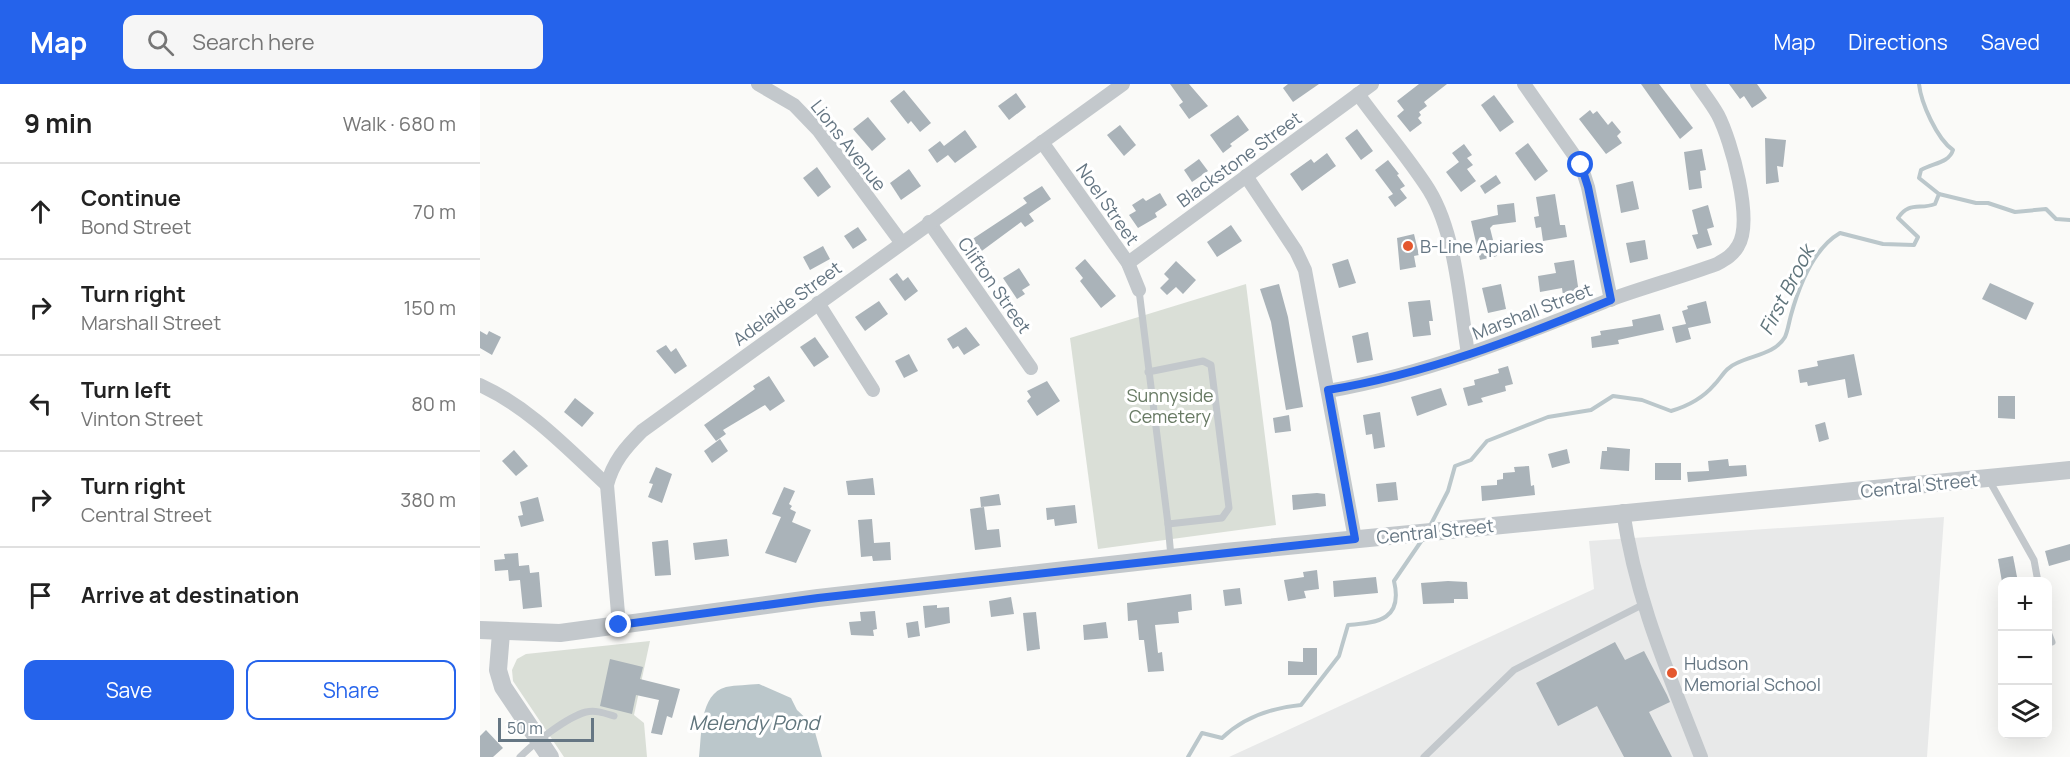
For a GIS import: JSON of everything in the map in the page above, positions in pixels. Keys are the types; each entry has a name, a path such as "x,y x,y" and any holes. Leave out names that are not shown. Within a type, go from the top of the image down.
{"street":[{"name":"Lions Avenue","path":"758,84 794,105 819,131 901,242"},
{"name":"Blackstone Street","path":"1128,263 1372,84"},
{"path":"1524,84 1581,165 1588,187 1611,300"},
{"name":"Marshall Street","path":"1328,390 1410,373 1510,341 1611,300 1717,264 1730,256 1740,244 1743,215 1729,141 1718,115 1697,84"},
{"name":"Adelaide Street","path":"619,625 606,485 612,467 621,452 642,431 1042,142 1114,86"},
{"path":"1358,94 1429,190 1439,211 1456,277 1468,354"},
{"name":"Noel Street","path":"1042,142 1128,263 1139,290"},
{"path":"1246,176 1296,251 1305,270 1355,539"},
{"name":"Clifton Street","path":"929,222 1031,368"},
{"path":"818,303 873,390"},
{"path":"480,385 512,402 542,425 606,485"},
{"name":"Central Street","path":"480,630 501,633 560,633 818,598 1171,558 2070,470"},
{"path":"1623,512 1629,551 1642,605 1701,757"},
{"path":"501,633 498,670 503,687 550,757"}],"lane":[{"path":"1139,290 1171,558"},
{"path":"1148,372 1203,361 1211,365 1214,370 1228,512 1222,518 1168,524"},
{"path":"1988,478 2034,561 2037,577"},
{"path":"1424,757 1514,670 1642,605"},
{"path":"520,757 538,740 584,712 596,711 614,716"}],"shaded area":[{"name":"Hudson Memorial School","path":"1944,517 1927,757 1229,757 1594,589 1589,541"}],"green space":[{"name":"Sunnyside Cemetery","path":"1246,284 1276,525 1098,549 1070,338"},
{"path":"650,641 634,715 644,723 647,757 564,757 513,681 512,670 517,659 526,654"}],"water":[{"name":"Melendy Pond","path":"759,684 791,698 797,710 813,725 822,757 699,757 706,706 711,698 717,691 726,687"}],"building":[{"path":"1170,84 1189,84 1208,106 1189,119 1179,105 1183,102"},
{"path":"1288,84 1319,84 1293,102 1283,88"},
{"path":"1419,84 1447,84 1424,102 1427,106 1419,112 1421,115 1418,118 1422,123 1410,132 1397,116 1404,110 1397,101"},
{"path":"1641,84 1659,84 1693,128 1680,139"},
{"path":"1729,84 1757,84 1767,98 1752,108 1744,96 1740,99"},
{"path":"904,90 931,123 920,132 911,121 908,124 890,101"},
{"path":"1016,93 1026,107 1009,120 998,106"},
{"path":"1494,95 1514,122 1500,132 1481,105"},
{"path":"1590,110 1593,114 1597,111 1608,125 1612,121 1621,132 1617,136 1622,143 1606,154 1579,119"},
{"path":"1238,115 1249,130 1230,144 1232,146 1223,153 1210,135"},
{"path":"868,117 886,139 872,151 853,129"},
{"path":"1120,125 1136,145 1124,156 1107,135"},
{"path":"1357,129 1373,151 1361,160 1345,138"},
{"path":"965,130 977,147 955,163 948,155 937,163 928,150 940,141 944,146"},
{"path":"1765,138 1786,140 1783,167 1777,166 1779,182 1766,184"},
{"path":"1528,143 1548,171 1535,181 1515,153"},
{"path":"1464,144 1472,155 1467,158 1473,165 1467,169 1476,181 1461,192 1446,172 1459,162 1452,153"},
{"path":"1702,149 1706,170 1700,171 1702,188 1689,190 1684,152"},
{"path":"1327,153 1336,166 1302,191 1290,174 1311,159 1314,163"},
{"path":"1199,159 1208,171 1192,182 1184,170"},
{"path":"1388,160 1405,186 1400,189 1407,198 1395,207 1388,197 1393,194 1375,170"},
{"path":"817,167 831,187 818,197 803,178"},
{"path":"909,169 921,186 901,200 890,183"},
{"path":"1496,175 1501,183 1485,194 1480,186"},
{"path":"1633,181 1639,209 1621,213 1616,185"},
{"path":"1042,186 1051,199 1029,214 1034,221 1025,227 1021,222 979,253 971,240 1027,203 1023,198"},
{"path":"1160,193 1167,205 1155,213 1157,217 1138,228 1129,215 1136,211 1132,205 1143,198 1146,201"},
{"path":"1555,194 1560,225 1565,225 1567,237 1543,241 1541,227 1536,228 1534,217 1539,216 1536,197"},
{"path":"1514,203 1516,222 1493,225 1490,228 1497,256 1480,260 1471,221 1498,215 1497,205"},
{"path":"1708,205 1714,227 1707,229 1712,245 1697,249 1692,235 1698,234 1692,210"},
{"path":"1231,225 1242,241 1217,257 1207,242"},
{"path":"858,227 867,240 853,249 844,236"},
{"name":"B-Line Apiaries","path":"1414,234 1419,255 1414,256 1416,267 1400,270 1397,238"},
{"path":"1645,240 1648,259 1630,263 1626,243"},
{"path":"823,246 830,259 810,270 803,257"},
{"path":"1085,259 1116,296 1101,308 1080,281 1083,278 1075,268"},
{"path":"1348,259 1356,283 1339,288 1332,264"},
{"path":"1574,260 1579,293 1563,296 1562,288 1540,292 1538,276 1556,273 1554,263"},
{"path":"1176,261 1196,280 1183,294 1176,287 1167,295 1160,288 1169,279 1164,274"},
{"path":"1019,268 1030,285 1022,290 1025,294 1017,299 1003,278"},
{"path":"897,273 903,281 908,277 918,291 905,301 889,279"},
{"path":"1990,283 2034,303 2026,320 1982,299"},
{"path":"1279,284 1288,317 1303,407 1286,410 1271,322 1260,289"},
{"path":"1501,284 1506,309 1488,313 1482,288"},
{"path":"1430,300 1433,321 1429,321 1431,335 1413,337 1408,302"},
{"path":"879,301 888,314 865,331 855,317"},
{"path":"1706,301 1711,323 1688,328 1691,339 1676,343 1672,327 1686,324 1682,311 1688,309 1687,306"},
{"path":"1660,314 1664,330 1618,340 1619,344 1592,348 1591,337 1601,335 1600,331 1633,326 1632,320"},
{"path":"966,327 980,345 964,355 958,346 953,349 947,339"},
{"path":"480,331 487,335 489,331 501,337 492,355 480,348"},
{"path":"1368,332 1373,360 1357,363 1352,336"},
{"path":"815,337 829,357 814,367 800,347"},
{"path":"666,345 671,352 676,348 687,366 675,374 656,351"},
{"path":"909,354 918,371 904,378 895,361"},
{"path":"1854,354 1862,395 1848,398 1845,379 1808,386 1807,382 1800,383 1798,370 1818,366 1817,361"},
{"path":"1508,366 1513,384 1505,386 1506,391 1481,398 1483,402 1468,406 1463,388 1475,385 1474,380 1499,373 1498,369"},
{"path":"769,376 785,401 770,411 765,405 723,430 726,434 716,441 704,425 755,389 753,386"},
{"path":"1047,381 1060,401 1037,416 1027,401 1031,397 1027,391"},
{"path":"1441,388 1447,405 1417,416 1411,397"},
{"path":"1998,396 2015,396 2015,419 1998,418"},
{"path":"575,398 594,413 582,427 564,412"},
{"path":"1380,412 1385,447 1374,449 1372,434 1366,435 1363,415"},
{"path":"1289,415 1291,431 1275,433 1273,418"},
{"path":"1825,422 1829,439 1819,442 1815,425"},
{"path":"720,439 728,451 712,463 704,451"},
{"path":"1607,447 1630,449 1629,471 1600,469 1602,451 1607,451"},
{"path":"1567,449 1570,463 1552,468 1548,454"},
{"path":"514,450 528,466 516,476 502,461"},
{"path":"1728,459 1729,466 1746,465 1747,476 1688,482 1687,472 1709,471 1708,461"},
{"path":"1655,463 1681,463 1681,480 1655,480"},
{"path":"1529,466 1531,486 1534,485 1535,495 1482,501 1481,486 1497,485 1497,480 1503,479 1503,473 1515,472 1514,467"},
{"path":"656,467 672,474 662,503 648,497 653,484 649,483"},
{"path":"873,478 875,495 848,495 846,481"},
{"path":"1396,482 1398,500 1378,502 1376,484"},
{"path":"784,487 795,491 789,504 792,506 790,509 796,512 792,522 811,530 796,563 765,553 781,517 772,514"},
{"path":"999,494 1001,505 981,507 980,497"},
{"path":"1325,494 1326,506 1293,510 1292,495"},
{"path":"538,497 544,521 521,527 518,516 523,515 520,502"},
{"path":"1075,505 1077,523 1055,526 1054,519 1047,520 1046,508"},
{"path":"984,507 987,530 999,529 1001,547 975,550 970,509"},
{"path":"872,519 874,543 890,542 891,560 873,561 872,556 861,557 858,520"},
{"path":"727,539 729,556 695,560 693,543"},
{"path":"668,540 671,575 655,576 652,542"},
{"path":"2070,544 2070,560 2049,566 2045,551"},
{"path":"518,553 519,566 529,565 530,573 539,572 542,607 523,609 520,580 509,581 508,570 495,571 494,560 505,559 504,554"},
{"path":"2013,556 2017,577 2001,577 1998,559"},
{"path":"1317,570 1319,589 1304,591 1306,598 1288,601 1284,580 1304,577 1303,572"},
{"path":"1376,577 1378,593 1334,597 1333,581"},
{"path":"1467,582 1468,599 1454,599 1454,603 1423,604 1421,583"},
{"path":"1240,588 1242,604 1225,606 1223,590"},
{"path":"1191,594 1192,610 1178,612 1179,623 1155,625 1158,653 1162,652 1164,671 1148,672 1144,640 1139,640 1137,620 1128,621 1127,603"},
{"path":"1011,597 1014,614 991,617 989,601"},
{"path":"937,605 937,608 949,607 950,623 925,628 923,606"},
{"path":"875,611 877,629 873,630 874,636 851,635 849,622 861,621 860,612"},
{"path":"1036,612 1040,649 1027,651 1023,613"},
{"path":"918,621 920,636 908,638 906,623"},
{"path":"1106,622 1108,638 1084,640 1083,625"},
{"path":"1615,642 1625,660 1644,651 1667,695 1670,702 1649,712 1672,757 1624,757 1597,706 1558,726 1536,683"},
{"path":"1303,648 1317,648 1317,675 1288,675 1288,661 1303,662"},
{"path":"610,659 643,667 640,679 680,689 672,718 667,716 662,735 651,733 659,700 636,695 632,714 600,706"},
{"path":"486,730 503,748 493,757 480,757 480,736"}],"waterway":[{"name":"First Brook","path":"1430,526 1448,491 1455,466 1471,460 1487,441 1548,417 1591,410 1613,396 1642,400 1671,411 1705,394 1733,365 1776,347 1785,337 1798,292 1815,258 1822,248 1840,233 1883,244 1914,245 1918,237 1898,218 1906,209 1935,204 1939,194 1919,178 1921,170 1948,158 1953,150 1941,138 1931,120 1919,84"},
{"path":"1939,194 1976,203 1988,203 2015,212 2046,209 2056,219 2070,220"},
{"name":"First Brook","path":"1188,757 1202,733 1222,738 1248,719 1279,708 1301,705 1339,656 1348,625 1370,623 1386,617 1392,611 1396,594 1394,581 1422,540"}],"place":[{"name":"B-Line Apiaries","path":"1408,246"},
{"name":"Hudson Memorial School","path":"1672,673"}],"route":[{"path":"619,625 818,598 1355,539 1328,390 1361,385 1410,373 1510,341 1611,300 1588,187 1581,165"}]}
